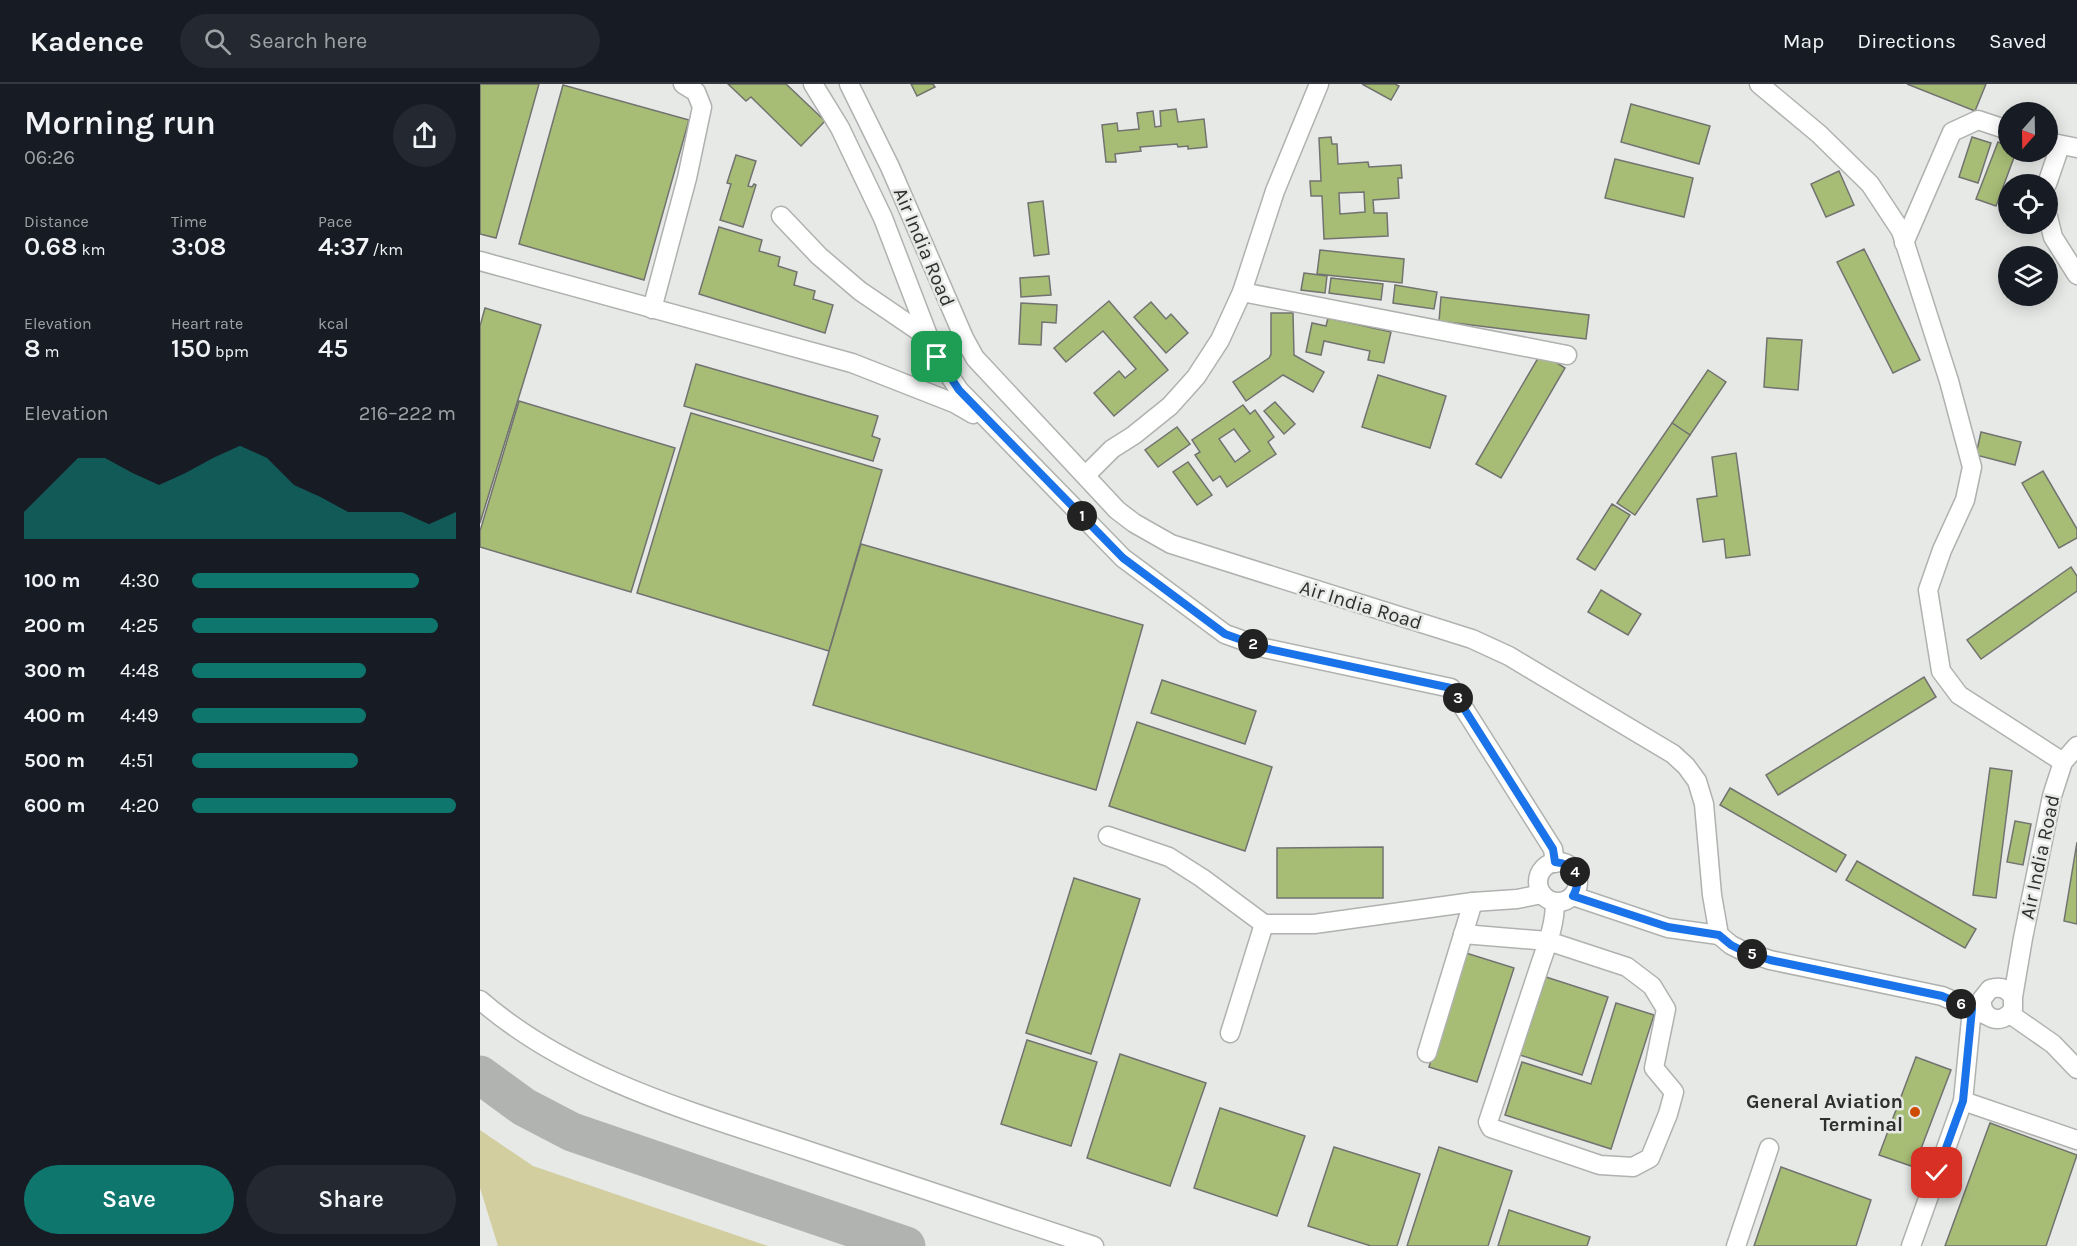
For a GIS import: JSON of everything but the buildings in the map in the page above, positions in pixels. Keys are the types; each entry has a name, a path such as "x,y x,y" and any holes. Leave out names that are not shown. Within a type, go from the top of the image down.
{"street":[{"path":"652,309 687,178 702,107 696,92 683,84"},
{"path":"813,84 840,128 883,218 937,357 959,390 1123,558 1225,634 1264,648 1451,688 1553,849 1555,862"},
{"name":"Air India Road","path":"849,84 890,167 940,285 975,358 1117,510 1134,523 1171,544 1472,639 1509,656 1673,754 1697,781 1704,804 1712,895 1719,935"},
{"path":"1086,475 1112,449 1134,435 1170,406 1196,377 1221,340 1242,292 1275,191 1319,84"},
{"path":"1759,84 1819,134 1870,184 1901,231 1949,381 1972,466 1965,500 1942,550 1928,590 1941,671 1959,695 2063,762"},
{"path":"1904,243 1952,132 1978,120 1998,127"},
{"path":"2051,174 2062,146"},
{"path":"781,216 819,256 860,291 929,338"},
{"path":"2053,234 2077,275"},
{"path":"480,261 852,363 954,403 993,425"},
{"path":"1242,292 1567,355"},
{"name":"Air India Road","path":"2011,1006 2052,796 2063,762 2077,746"},
{"path":"1108,836 1168,858 1202,878 1264,924 1314,924 1473,902 1549,898 1564,902 1573,896 1578,880 1569,866 1555,862 1548,865 1539,875 1538,886 1549,898 1556,921 1548,941 1488,1122 1491,1128 1600,1165 1633,1167 1650,1158 1668,1114 1674,1092 1654,1068 1666,1009 1652,986 1627,967 1548,941 1463,934"},
{"path":"1573,896 1668,927 1719,935 1743,951 1770,960 1942,996 1991,1018 2001,1019 2011,1006"},
{"path":"1427,1053 1473,902"},
{"path":"1230,1033 1264,924"},
{"name":"Air India Road","path":"1979,1012 1982,1008 1982,999 1993,988 2023,938"},
{"path":"1942,996 1993,988 2006,989 2011,1006 2054,1044 2077,1069"},
{"path":"480,1000 544,1046 610,1081 694,1113 1094,1246"},
{"path":"1911,1246 1963,1101 1979,1012"},
{"path":"1963,1101 2077,1140"},
{"path":"1736,1246 1769,1148"}],"shaded area":[{"path":"480,1130 533,1166 768,1246 498,1246 480,1188"}],"taxiway":[{"path":"480,1075 524,1107 572,1132 906,1246"}],"place":[{"name":"General Aviation Terminal","path":"1915,1112"}],"route":[{"path":"937,357 959,390 1123,558 1225,634 1264,648 1451,688 1553,849 1555,862 1564,863 1574,870 1578,880 1573,896 1668,927 1719,935 1743,951 1770,960 1942,996 1972,1009 1963,1101 1937,1173"}]}
